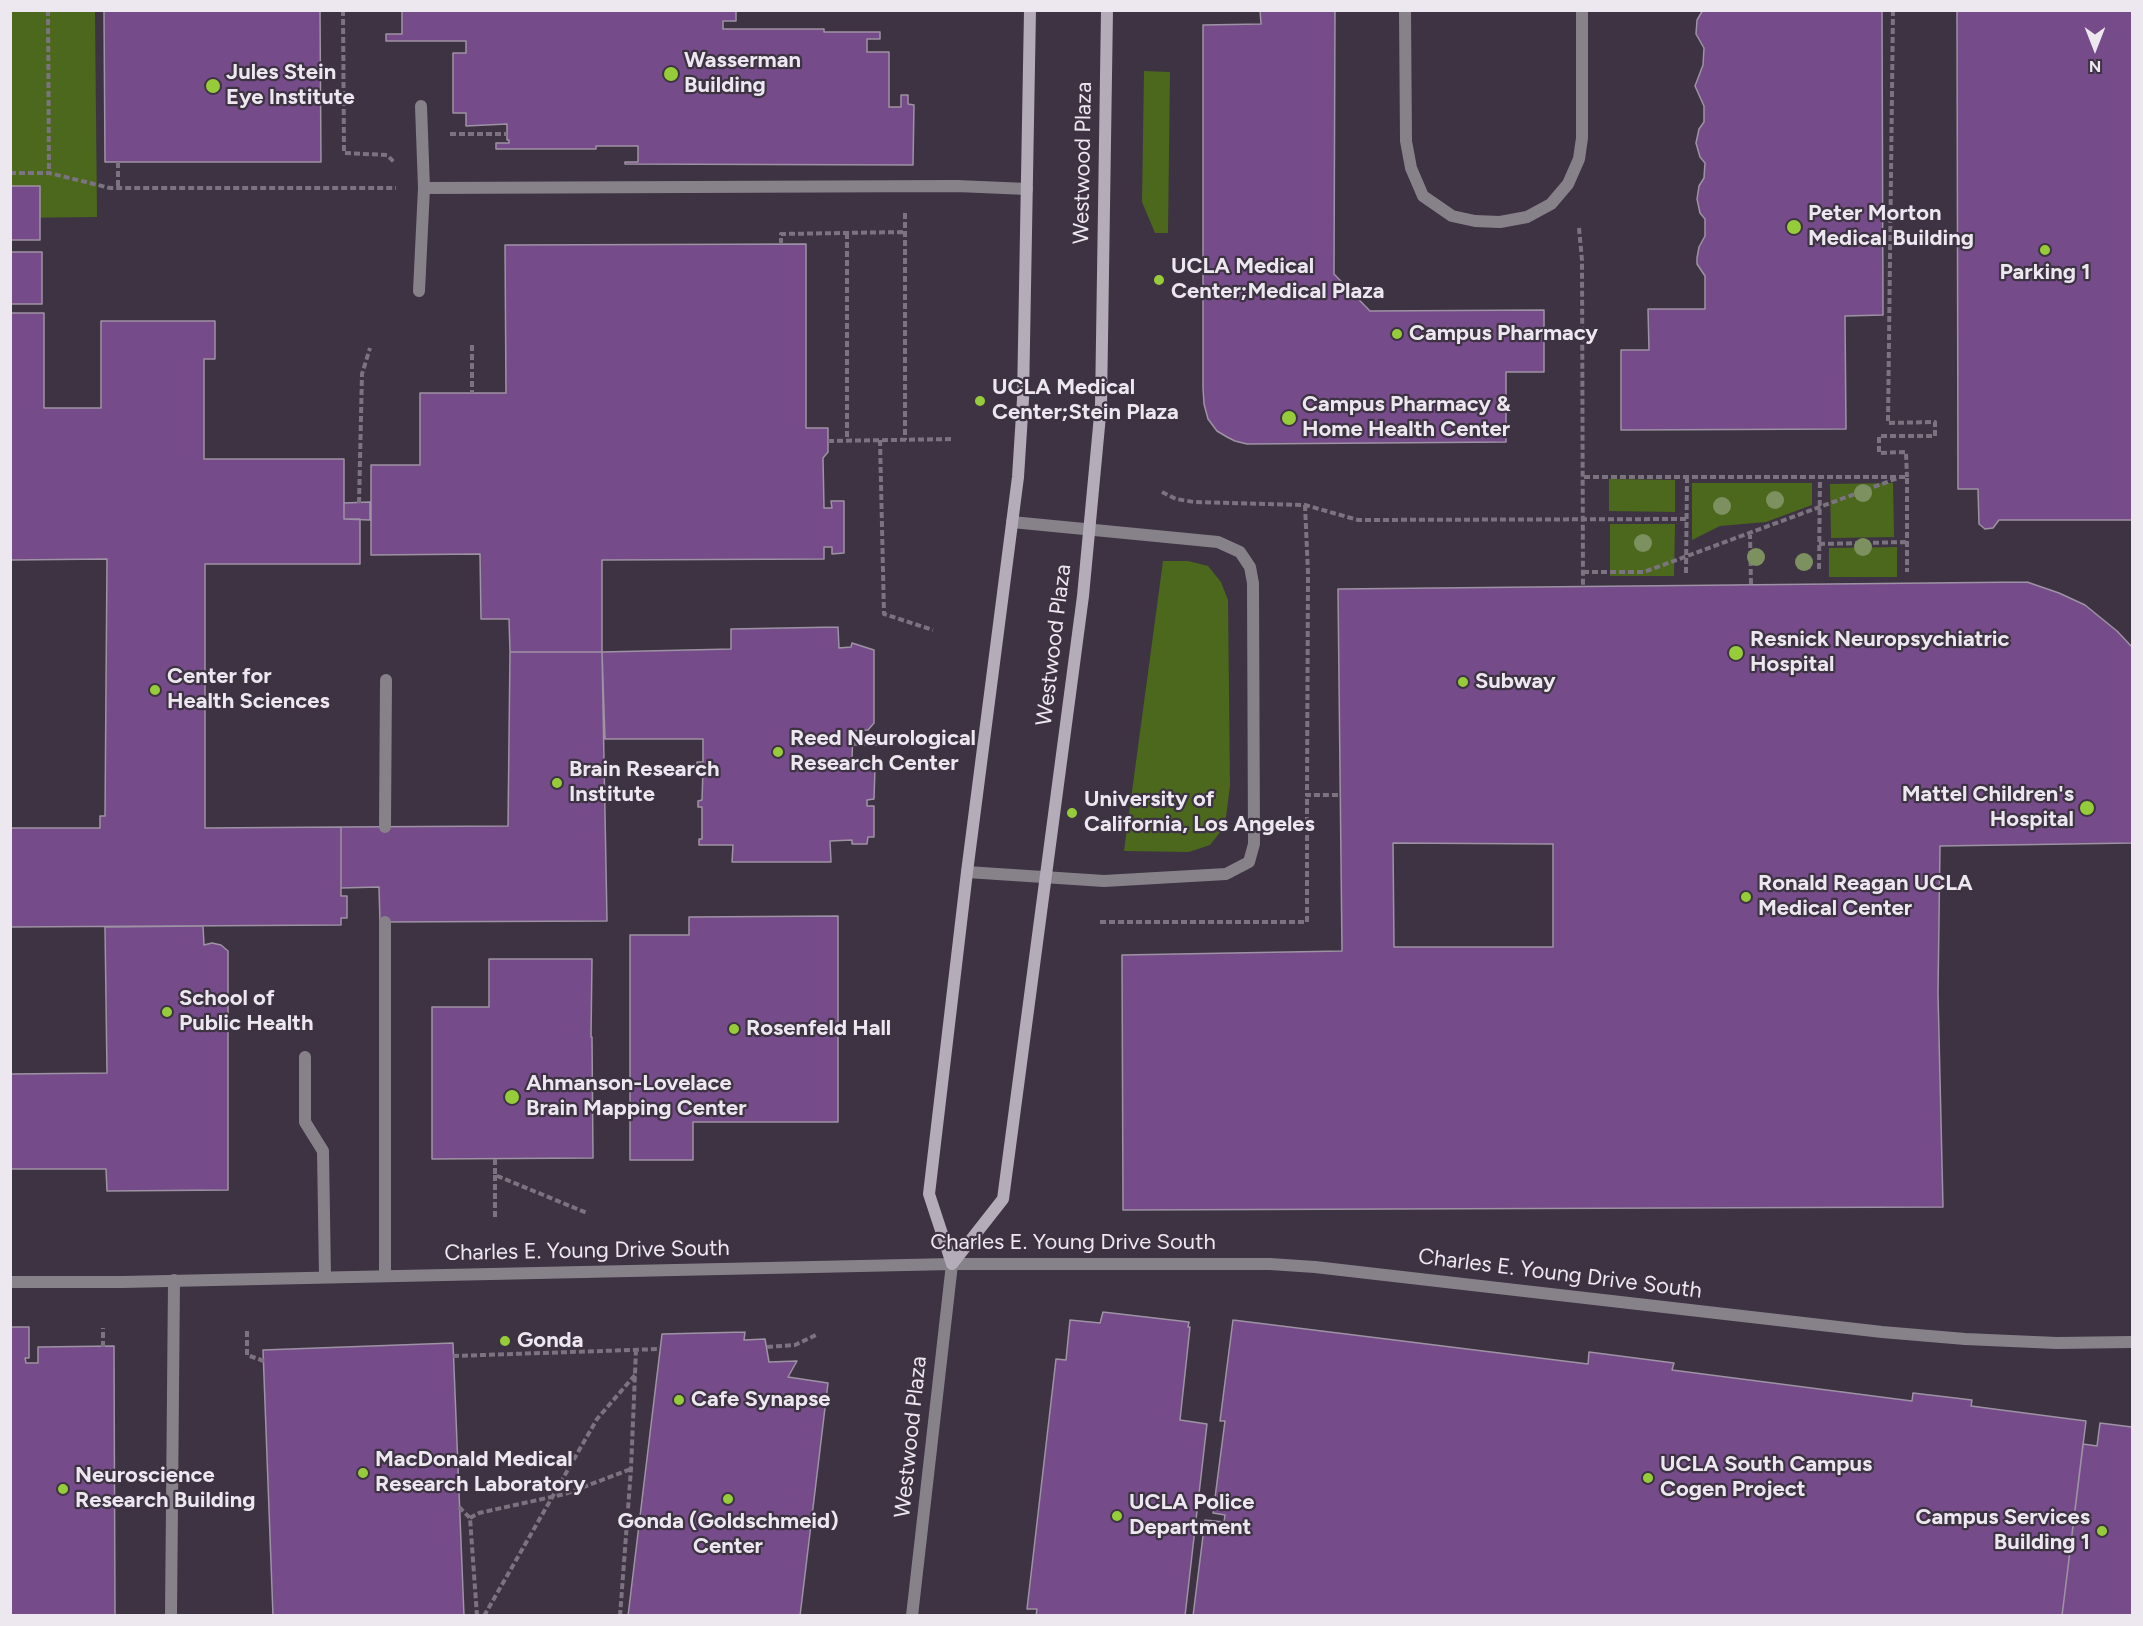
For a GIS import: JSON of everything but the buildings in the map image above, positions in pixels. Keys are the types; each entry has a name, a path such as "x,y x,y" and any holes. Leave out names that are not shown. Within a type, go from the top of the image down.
{"main road":[{"name":"Westwood Plaza","path":"952,1264 929,1194 967,872 1018,477 1023,399 1030,10"},
{"name":"Westwood Plaza","path":"952,1264 1003,1199 1090,531 1101,405 1107,10"}],"street":[{"path":"1405,10 1406,141 1411,168 1423,196 1452,216 1474,221 1500,222 1527,217 1551,204 1568,184 1579,159 1582,138 1582,10"},
{"path":"419,291 424,188 422,106"},
{"path":"424,188 905,186 1027,189"},
{"path":"967,872 1104,881 1226,874 1249,862 1254,844 1253,583 1250,567 1240,552 1218,542 1012,522"},
{"path":"385,827 386,680"},
{"path":"385,922 385,1276"},
{"path":"305,1057 305,1122 322,1150 326,1277"},
{"name":"Charles E. Young Drive South","path":"10,1282 952,1264 1270,1264 1315,1267 1882,1332 2057,1343 2133,1342"},
{"name":"Westwood Plaza","path":"912,1616 952,1264"},
{"path":"171,1616 174,1280"}],"path":[{"path":"48,10 49,173"},
{"path":"343,10 344,153 387,155 424,188"},
{"path":"1893,10 1888,423 1935,422 1935,436 1880,436 1880,453 1906,452 1904,477 1907,572"},
{"path":"422,135 507,134"},
{"path":"118,162 118,188"},
{"path":"10,173 49,173 110,188 377,189"},
{"path":"905,186 905,440"},
{"path":"1579,228 1582,260 1583,587"},
{"path":"781,244 781,234 905,232"},
{"path":"847,233 847,440"},
{"path":"472,345 472,393"},
{"path":"359,503 362,374 370,348"},
{"path":"828,441 954,439"},
{"path":"880,440 884,614 933,630"},
{"path":"1584,477 1904,477"},
{"path":"1686,573 1687,477"},
{"path":"1819,569 1820,477"},
{"path":"1583,572 1644,572 1904,477"},
{"path":"1162,492 1176,499 1194,502 1305,505 1358,520 1686,519"},
{"path":"1305,505 1308,573 1307,795 1341,795"},
{"path":"1750,533 1751,585"},
{"path":"1819,544 1906,542"},
{"path":"853,744 918,744"},
{"path":"495,1159 495,1218"},
{"path":"495,1175 587,1213"},
{"path":"103,1347 104,1328"},
{"path":"247,1331 247,1355 264,1361"},
{"path":"767,1347 795,1345 818,1334"},
{"path":"453,1356 660,1349"},
{"path":"620,1616 631,1469 636,1350"},
{"path":"484,1616 597,1419 635,1375"},
{"path":"470,1518 479,1513 565,1494 631,1469"},
{"path":"459,1507 470,1518 477,1616"}],"green space":[{"path":"10,11 95,11 97,217 11,218"},
{"path":"1144,71 1170,72 1168,233 1155,233 1142,202"},
{"path":"1609,479 1675,480 1675,512 1609,511"},
{"path":"1692,483 1812,483 1812,505 1766,522 1720,526 1692,540"},
{"path":"1893,483 1894,537 1831,538 1830,484"},
{"path":"1610,524 1675,524 1674,576 1610,576"},
{"path":"1897,547 1897,577 1829,577 1829,548"},
{"path":"1163,561 1188,561 1208,566 1221,582 1228,600 1230,786 1226,817 1221,831 1210,845 1189,852 1124,851"}],"place":[{"name":"Wasserman Building","path":"671,74"},
{"name":"Jules Stein Eye Institute","path":"213,86"},
{"name":"Peter Morton Medical Building","path":"1794,227"},
{"name":"Parking 1","path":"2045,250"},
{"name":"UCLA Medical Center;Medical Plaza","path":"1159,280"},
{"name":"Campus Pharmacy","path":"1397,334"},
{"name":"UCLA Medical Center;Stein Plaza","path":"980,401"},
{"name":"Campus Pharmacy & Home Health Center","path":"1289,418"},
{"name":"Resnick Neuropsychiatric Hospital","path":"1736,653"},
{"name":"Subway","path":"1463,682"},
{"name":"Center for Health Sciences","path":"155,690"},
{"name":"Reed Neurological Research Center","path":"778,752"},
{"name":"Brain Research Institute","path":"557,783"},
{"name":"Mattel Children's Hospital","path":"2087,808"},
{"name":"University of California, Los Angeles","path":"1072,813"},
{"name":"Ronald Reagan UCLA Medical Center","path":"1746,897"},
{"name":"School of Public Health","path":"167,1012"},
{"name":"Rosenfeld Hall","path":"734,1029"},
{"name":"Ahmanson-Lovelace Brain Mapping Center","path":"512,1097"},
{"name":"Gonda","path":"505,1341"},
{"name":"Cafe Synapse","path":"679,1400"},
{"name":"MacDonald Medical Research Laboratory","path":"363,1473"},
{"name":"UCLA South Campus Cogen Project","path":"1648,1478"},
{"name":"Neuroscience Research Building","path":"63,1489"},
{"name":"Gonda (Goldschmeid) Center","path":"728,1499"},
{"name":"UCLA Police Department","path":"1117,1516"},
{"name":"Campus Services Building 1","path":"2102,1531"}]}
